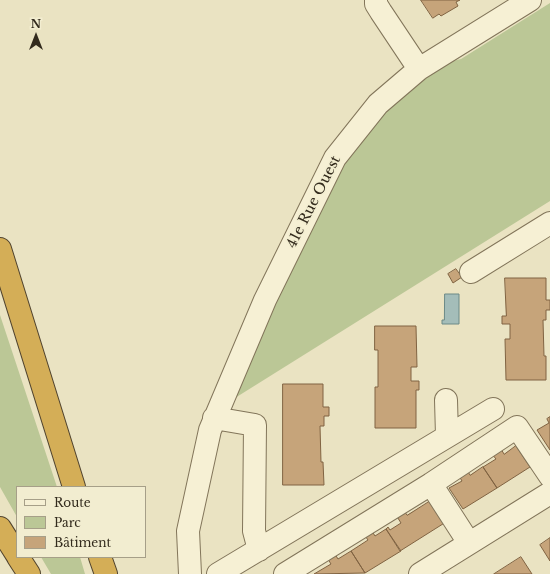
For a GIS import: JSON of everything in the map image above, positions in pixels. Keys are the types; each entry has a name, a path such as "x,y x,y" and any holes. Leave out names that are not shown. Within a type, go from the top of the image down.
{"highway":[{"path":"0,249 74,486"},
{"path":"0,528 16,553"},
{"path":"19,558 29,574"},
{"path":"100,558 106,574"}],"street":[{"path":"376,0 376,4 419,69"},
{"name":"41e Rue Ouest","path":"190,574 188,531 210,430 214,418 265,300 335,158 378,104 419,69 508,6 530,0"},
{"path":"471,272 550,223"},
{"path":"446,400 447,436"},
{"path":"218,574 493,409"},
{"path":"214,418 255,425 254,531 259,550"},
{"path":"285,574 431,484 517,427 550,476"},
{"path":"431,484 469,544"},
{"path":"420,574 550,493"}],"green space":[{"path":"550,3 550,201 219,408 335,158 419,69 461,59"},
{"path":"0,315 57,486 16,486 16,515 0,487"},
{"path":"42,558 80,558 85,574 51,574"}],"water":[{"path":"445,294 459,294 459,324 442,324 442,320 444,320"}],"building":[{"path":"421,0 460,0 456,2 458,6 441,16 439,14 433,18"},
{"path":"456,269 462,277 453,283 448,274"},
{"path":"505,278 546,278 546,300 550,300 550,310 546,310 546,320 543,320 546,380 506,380 505,339 510,339 510,324 502,324 502,316 506,316"},
{"path":"375,326 416,326 417,367 411,367 411,381 419,381 419,390 416,390 416,428 375,428 375,387 378,387 378,350 375,350"},
{"path":"283,384 323,384 323,407 329,407 329,416 324,416 324,426 320,426 321,462 323,462 324,485 283,485"},
{"path":"550,417 550,450 537,430 549,423 547,419"},
{"path":"516,446 530,467 497,488 483,467 496,459 492,454 501,449 504,454"},
{"path":"483,467 497,488 463,509 449,488 462,481 459,476 467,470 470,475"},
{"path":"432,500 446,522 400,551 386,529 388,527 390,530 401,523 396,515 404,511 407,515"},
{"path":"370,528 375,536 386,529 401,551 365,573 351,551 368,540 363,533"},
{"path":"550,538 550,561 540,545"},
{"path":"333,551 338,559 351,551 365,573 314,574 331,564 326,556"},
{"path":"521,557 532,574 494,574"}]}
